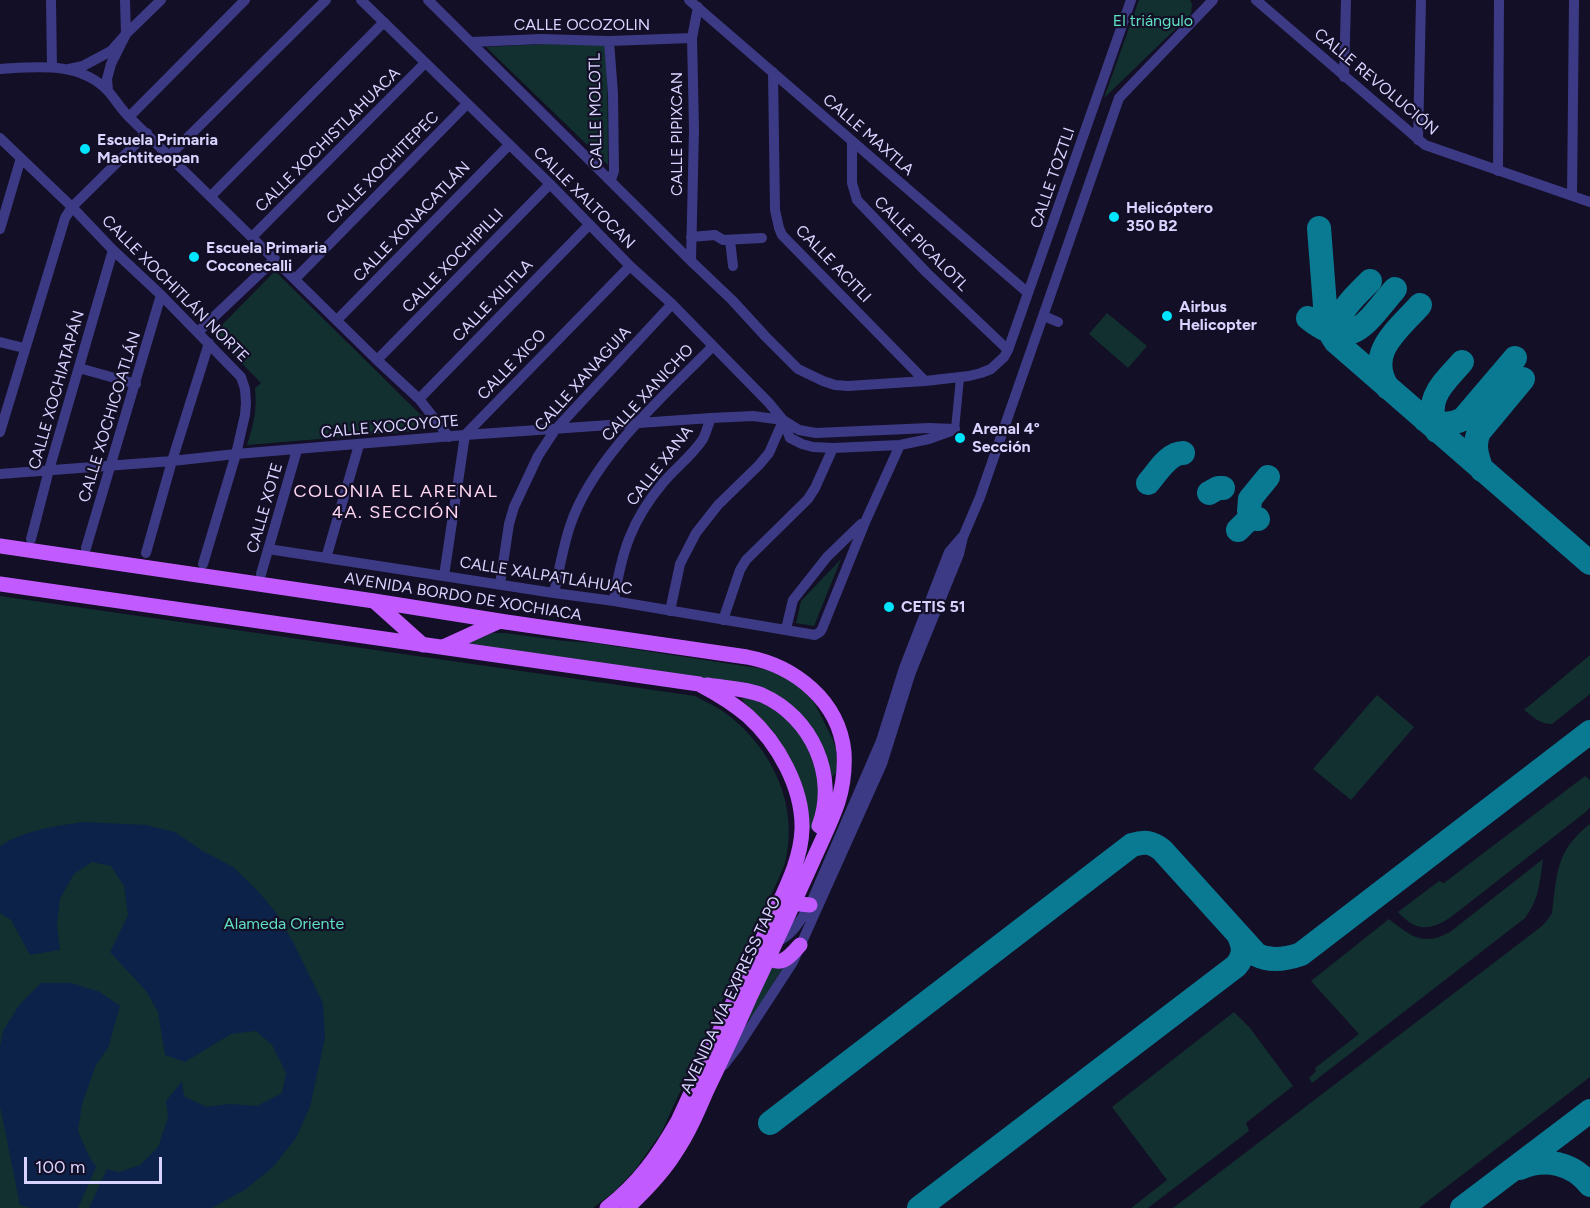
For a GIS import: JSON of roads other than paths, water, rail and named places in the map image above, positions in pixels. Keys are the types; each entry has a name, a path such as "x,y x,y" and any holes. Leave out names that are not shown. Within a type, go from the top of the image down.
{"main road":[{"name":"AVENIDA BORDO DE XOCHIACA","path":"0,546 768,661 809,685 828,710 839,733 843,750 843,782"},
{"path":"0,584 738,689 762,695 789,713 811,739 818,753 825,781 826,799 820,822 796,862"},
{"path":"374,601 423,645"},
{"path":"442,647 500,621"},
{"path":"699,684 721,696 749,717 780,757 790,776 800,808 802,827 796,862"},
{"path":"825,781 843,782"},
{"name":"AVENIDA VÍA EXPRESS TAPO","path":"607,1208 638,1181 664,1146 678,1121 770,940 796,898 837,806 843,782"},
{"name":"AVENIDA VÍA EXPRESS TAPO","path":"770,940 796,862"},
{"path":"796,898 800,904 810,905"},
{"path":"762,956 775,962 784,961 800,945"},
{"name":"AVENIDA VÍA EXPRESS TAPO","path":"627,1208 656,1180 690,1128 762,956"}],"street":[{"path":"51,0 52,67"},
{"path":"108,91 107,79 111,64 126,34 125,0"},
{"path":"69,69 83,66 111,51 161,0"},
{"path":"129,117 244,0"},
{"path":"170,155 326,0"},
{"name":"CALLE XALTOCAN","path":"361,0 630,266 672,304 783,420"},
{"name":"CALLE TOZTLI","path":"960,378 991,369 1008,350 1131,0"},
{"path":"711,1082 737,1048 784,975 800,945 882,764 911,672 980,497 1119,98 1213,0"},
{"name":"CALLE REVOLUCIÓN","path":"1256,0 1418,140 1433,149 1590,202"},
{"path":"1344,77 1346,0"},
{"path":"1418,140 1421,0"},
{"path":"1498,171 1499,0"},
{"path":"1572,196 1574,0"},
{"name":"CALLE XALTOCAN","path":"431,1 732,300 798,369 828,383 848,386 925,381"},
{"name":"CALLE MAXTLA","path":"694,4 1028,293"},
{"name":"CALLE PIPIXCAN","path":"691,261 694,4"},
{"path":"211,196 384,22"},
{"name":"CALLE OCOZOLIN","path":"472,42 692,38"},
{"name":"CALLE MOLOTL","path":"609,40 614,171 611,180"},
{"name":"CALLE XOCHISTLAHUACA","path":"252,237 425,63"},
{"path":"0,69 52,67 69,69 94,80 108,91 129,117 419,399 448,437"},
{"name":"CALLE ACITLI","path":"773,72 776,210 782,235 925,381"},
{"name":"CALLE XOCHITEPEC","path":"295,279 467,104"},
{"path":"0,432 65,218 72,207 147,133"},
{"name":"CALLE XOCHITLÁN NORTE","path":"0,138 209,342 241,377 245,389 245,415 236,454 203,564"},
{"name":"CALLE PICALOTL","path":"852,141 852,183 857,200 1008,350"},
{"name":"CALLE XONACATLÁN","path":"337,320 509,145"},
{"path":"0,229 21,158"},
{"name":"CALLE XOCHIPILLI","path":"377,360 549,184"},
{"name":"CALLE XILITLA","path":"419,399 589,225"},
{"path":"691,237 713,235 723,240 762,238"},
{"path":"730,240 734,267"},
{"name":"CALLE XOCHIATAPÁN","path":"31,539 113,250"},
{"path":"198,332 275,260"},
{"name":"CALLE XICO","path":"465,435 630,266"},
{"name":"CALLE XOCHICOATLÁN","path":"86,548 161,295"},
{"name":"CALLE XANAGUIA","path":"500,584 509,524 514,507 538,456 555,430 672,304"},
{"path":"1044,316 1058,322"},
{"path":"0,342 24,348"},
{"path":"146,553 209,342"},
{"name":"CALLE XANICHO","path":"554,593 570,526 578,507 604,462 636,423 712,346"},
{"path":"80,368 136,384"},
{"path":"783,420 790,438 813,447 900,445 929,439 955,429 960,378 925,381"},
{"name":"CALLE XOCOYOTE","path":"0,474 465,435 753,416 783,420 800,430 816,433 955,429"},
{"name":"CALLE XANA","path":"614,601 627,540 643,509 663,483 697,447 704,437 711,418"},
{"path":"670,611 680,564 696,533 730,491 769,453 783,420"},
{"path":"444,576 465,435"},
{"path":"326,558 359,445"},
{"path":"786,629 795,599 827,557 866,520 900,445"},
{"path":"723,620 740,570 746,560 807,499 815,488 833,448"},
{"name":"CALLE XOTE","path":"261,574 297,450"},
{"name":"CALLE XALPATLÁHUAC","path":"268,549 614,601 812,634 822,629 866,520"},
{"path":"770,940 783,939 789,934 800,922 810,905 881,741 903,668 949,552 963,537"}],"water":[{"path":"84,822 146,825 175,832 201,850 233,867 275,911 323,1003 325,1038 310,1107 296,1138 273,1167 246,1189 212,1208 89,1208 107,1169 119,1172 140,1165 158,1147 168,1117 166,1101 182,1081 184,1096 206,1107 229,1104 257,1106 282,1093 286,1073 272,1045 256,1031 231,1034 185,1062 165,1055 158,1012 146,991 110,952 128,915 124,886 111,866 92,862 74,874 60,899 57,925 60,950 30,955 11,920 0,913 0,846 30,832"},
{"path":"41,983 71,983 100,992 120,1006 108,1048 96,1065 82,1104 78,1131 96,1167 78,1208 31,1208 20,1205 0,1106 0,1047 3,1031 19,1005"}],"place":[{"name":"Escuela Primaria Machtiteopan","path":"85,149"},
{"name":"Helicóptero 350 B2","path":"1114,217"},
{"name":"Escuela Primaria Coconecalli","path":"194,257"},
{"name":"Airbus Helicopter","path":"1167,316"},
{"name":"Arenal 4° Sección","path":"960,438"},
{"name":"CETIS 51","path":"889,607"}],"district":[{"name":"COLONIA EL ARENAL 4A. SECCIÓN","path":"396,502"}],"park label":[{"name":"El triángulo","path":"1153,21"},
{"name":"Alameda Oriente","path":"284,924"}]}
